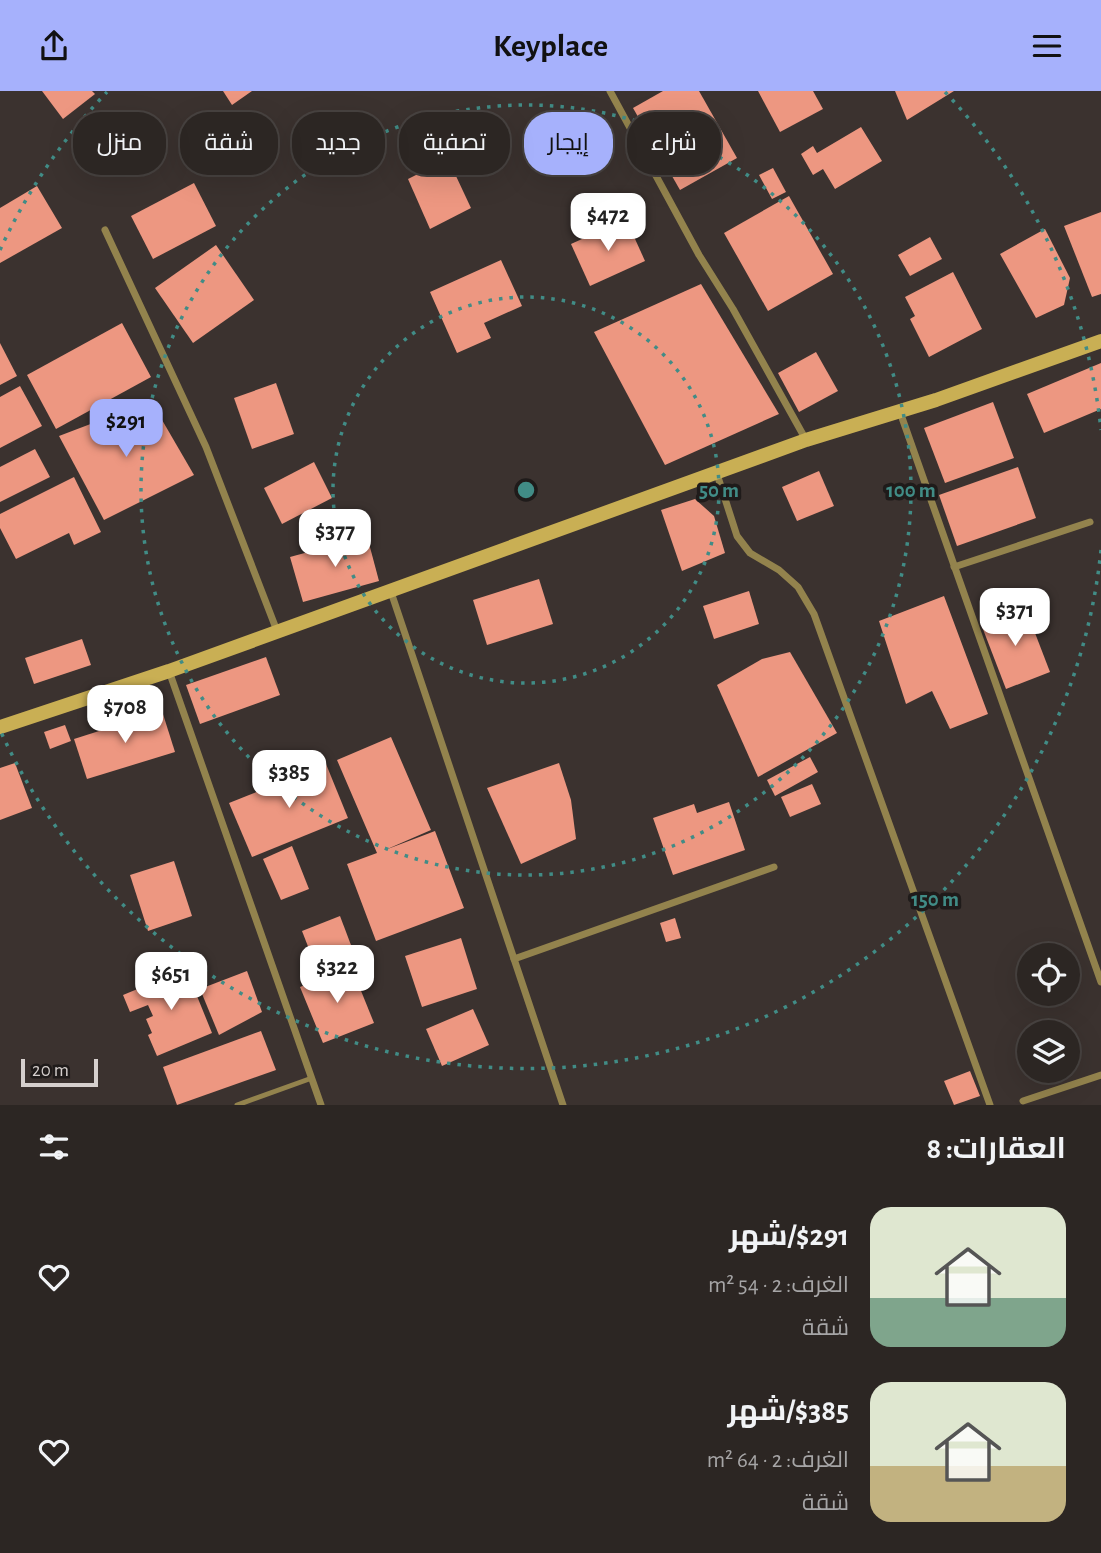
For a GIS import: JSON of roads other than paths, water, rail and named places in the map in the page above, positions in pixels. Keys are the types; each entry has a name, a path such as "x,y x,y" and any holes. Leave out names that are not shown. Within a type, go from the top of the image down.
{"main road":[{"path":"0,727 169,671 806,440 1101,341"}],"street":[{"path":"610,91 699,255 733,309 806,440"},
{"path":"105,230 206,447 278,631"},
{"path":"899,411 1101,982"},
{"path":"717,474 737,536 750,553 779,570 798,587 814,614 990,1105"},
{"path":"954,567 1090,522"},
{"path":"391,591 563,1105"},
{"path":"169,671 321,1105"},
{"path":"514,959 774,867"},
{"path":"1023,1101 1101,1075"}],"lane":[{"path":"237,1105 312,1079"}]}
